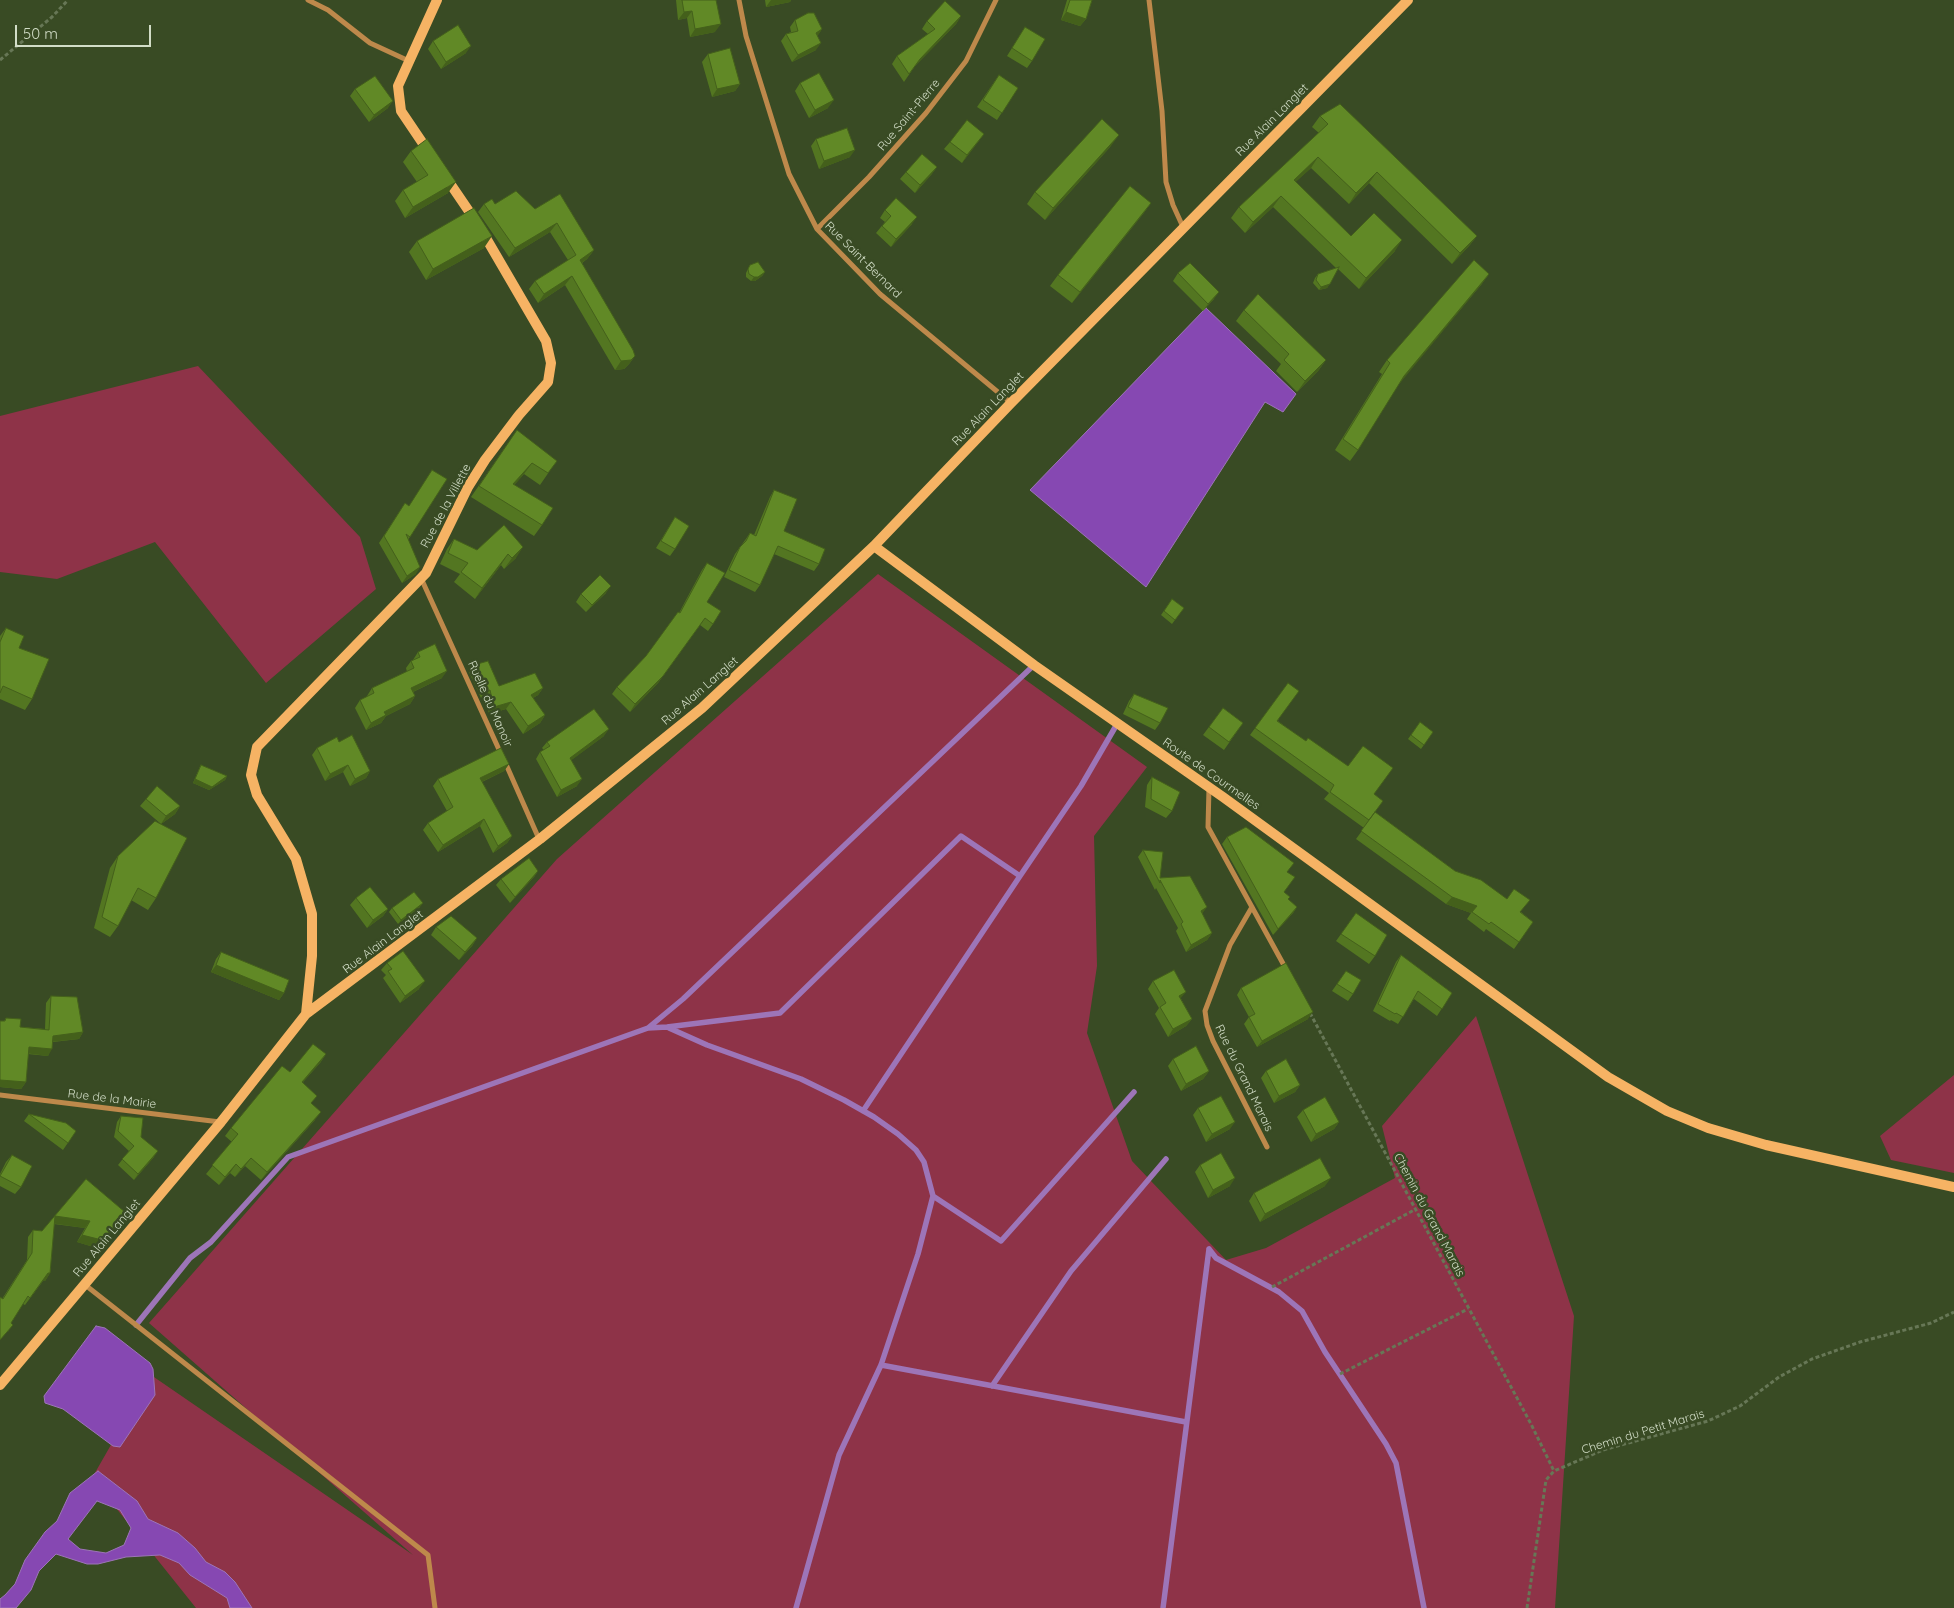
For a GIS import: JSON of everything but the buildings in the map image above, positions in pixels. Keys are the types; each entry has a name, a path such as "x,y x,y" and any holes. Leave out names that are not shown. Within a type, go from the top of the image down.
{"street":[{"path":"308,0 328,10 370,43 409,61"},
{"name":"Rue de la Villette","path":"306,1014 312,956 312,914 296,859 257,795 251,775 257,747 426,573 468,487 485,460 519,415 548,382 551,363 546,341 521,296 479,226 401,111 398,86 437,0"},
{"name":"Rue Saint-Bernard","path":"739,0 746,36 789,174 817,229 880,294 1011,403"},
{"name":"Rue Saint-Pierre","path":"817,229 869,177 926,113 966,61 996,0"},
{"path":"1149,0 1162,110 1166,182 1173,205 1183,227"},
{"name":"Rue Alain Langlet","path":"0,1385 221,1122 306,1014 540,839 702,708 874,546 1183,227 1408,0"},
{"name":"Route de Courmelles","path":"874,546 1034,665 1209,787 1608,1077 1668,1110 1708,1128 1766,1146 1954,1187"},
{"name":"Ruelle du Manoir","path":"421,578 540,839"},
{"path":"1209,787 1208,828 1286,969"},
{"name":"Rue du Grand Marais","path":"1252,907 1230,945 1205,1011 1207,1025 1213,1041 1267,1147"},
{"name":"Rue de la Mairie","path":"0,1095 221,1122"},
{"path":"84,1284 428,1555 435,1608"}],"path":[{"path":"0,60 52,17 68,0"},
{"name":"Chemin du Grand Marais","path":"1308,1009 1468,1309 1532,1424 1554,1471"},
{"path":"1272,1287 1416,1209"},
{"path":"1340,1374 1468,1309"},
{"name":"Chemin du Petit Marais","path":"1554,1471 1603,1450 1708,1421 1740,1406 1779,1377 1812,1359 1860,1342 1931,1323 1954,1312"},
{"path":"1527,1608 1546,1480 1554,1471"}],"shaded area":[{"path":"1206,308 1296,394 1283,412 1265,402 1146,587 1030,490"},
{"path":"198,366 360,537 376,589 266,683 155,542 57,579 0,572 0,416"},
{"path":"878,574 1147,767 1094,836 1097,966 1087,1033 1132,1161 1226,1260 1266,1248 1395,1178 1382,1126 1476,1016 1574,1316 1555,1608 196,1608 92,1478 151,1375 413,1555 149,1323 557,859"},
{"path":"1954,1075 1954,1173 1891,1160 1880,1136"},
{"path":"96,1326 105,1328 150,1363 153,1369 155,1395 120,1447 113,1446 63,1409 45,1403 44,1396"},
{"path":"98,1471 137,1501 148,1519 178,1533 195,1548 206,1562 225,1572 235,1582 252,1608 230,1608 227,1598 190,1575 179,1563 160,1555 126,1557 98,1564 87,1564 56,1554 39,1571 31,1590 16,1608 0,1608 0,1599 15,1584 25,1560 45,1532 57,1521 70,1493","holes":["97,1501 120,1510 131,1528 124,1545 106,1553 80,1549 68,1539"]}],"waterway":[{"path":"648,1028 683,999 1034,665"},
{"path":"136,1325 190,1258 211,1242 288,1157 648,1028 780,1013 961,836 1020,876 1081,786 1117,724"},
{"path":"863,1111 1020,876"},
{"path":"669,1028 707,1045 801,1079 874,1117 916,1150 924,1162 933,1196 918,1254 881,1365 839,1455 796,1608"},
{"path":"933,1196 1001,1241 1134,1092"},
{"path":"992,1386 1071,1271 1166,1159"},
{"path":"1209,1249 1216,1258 1279,1292 1302,1311 1325,1352 1386,1444 1396,1463 1424,1608"},
{"path":"1163,1608 1209,1249"},
{"path":"881,1365 1186,1422"}]}
